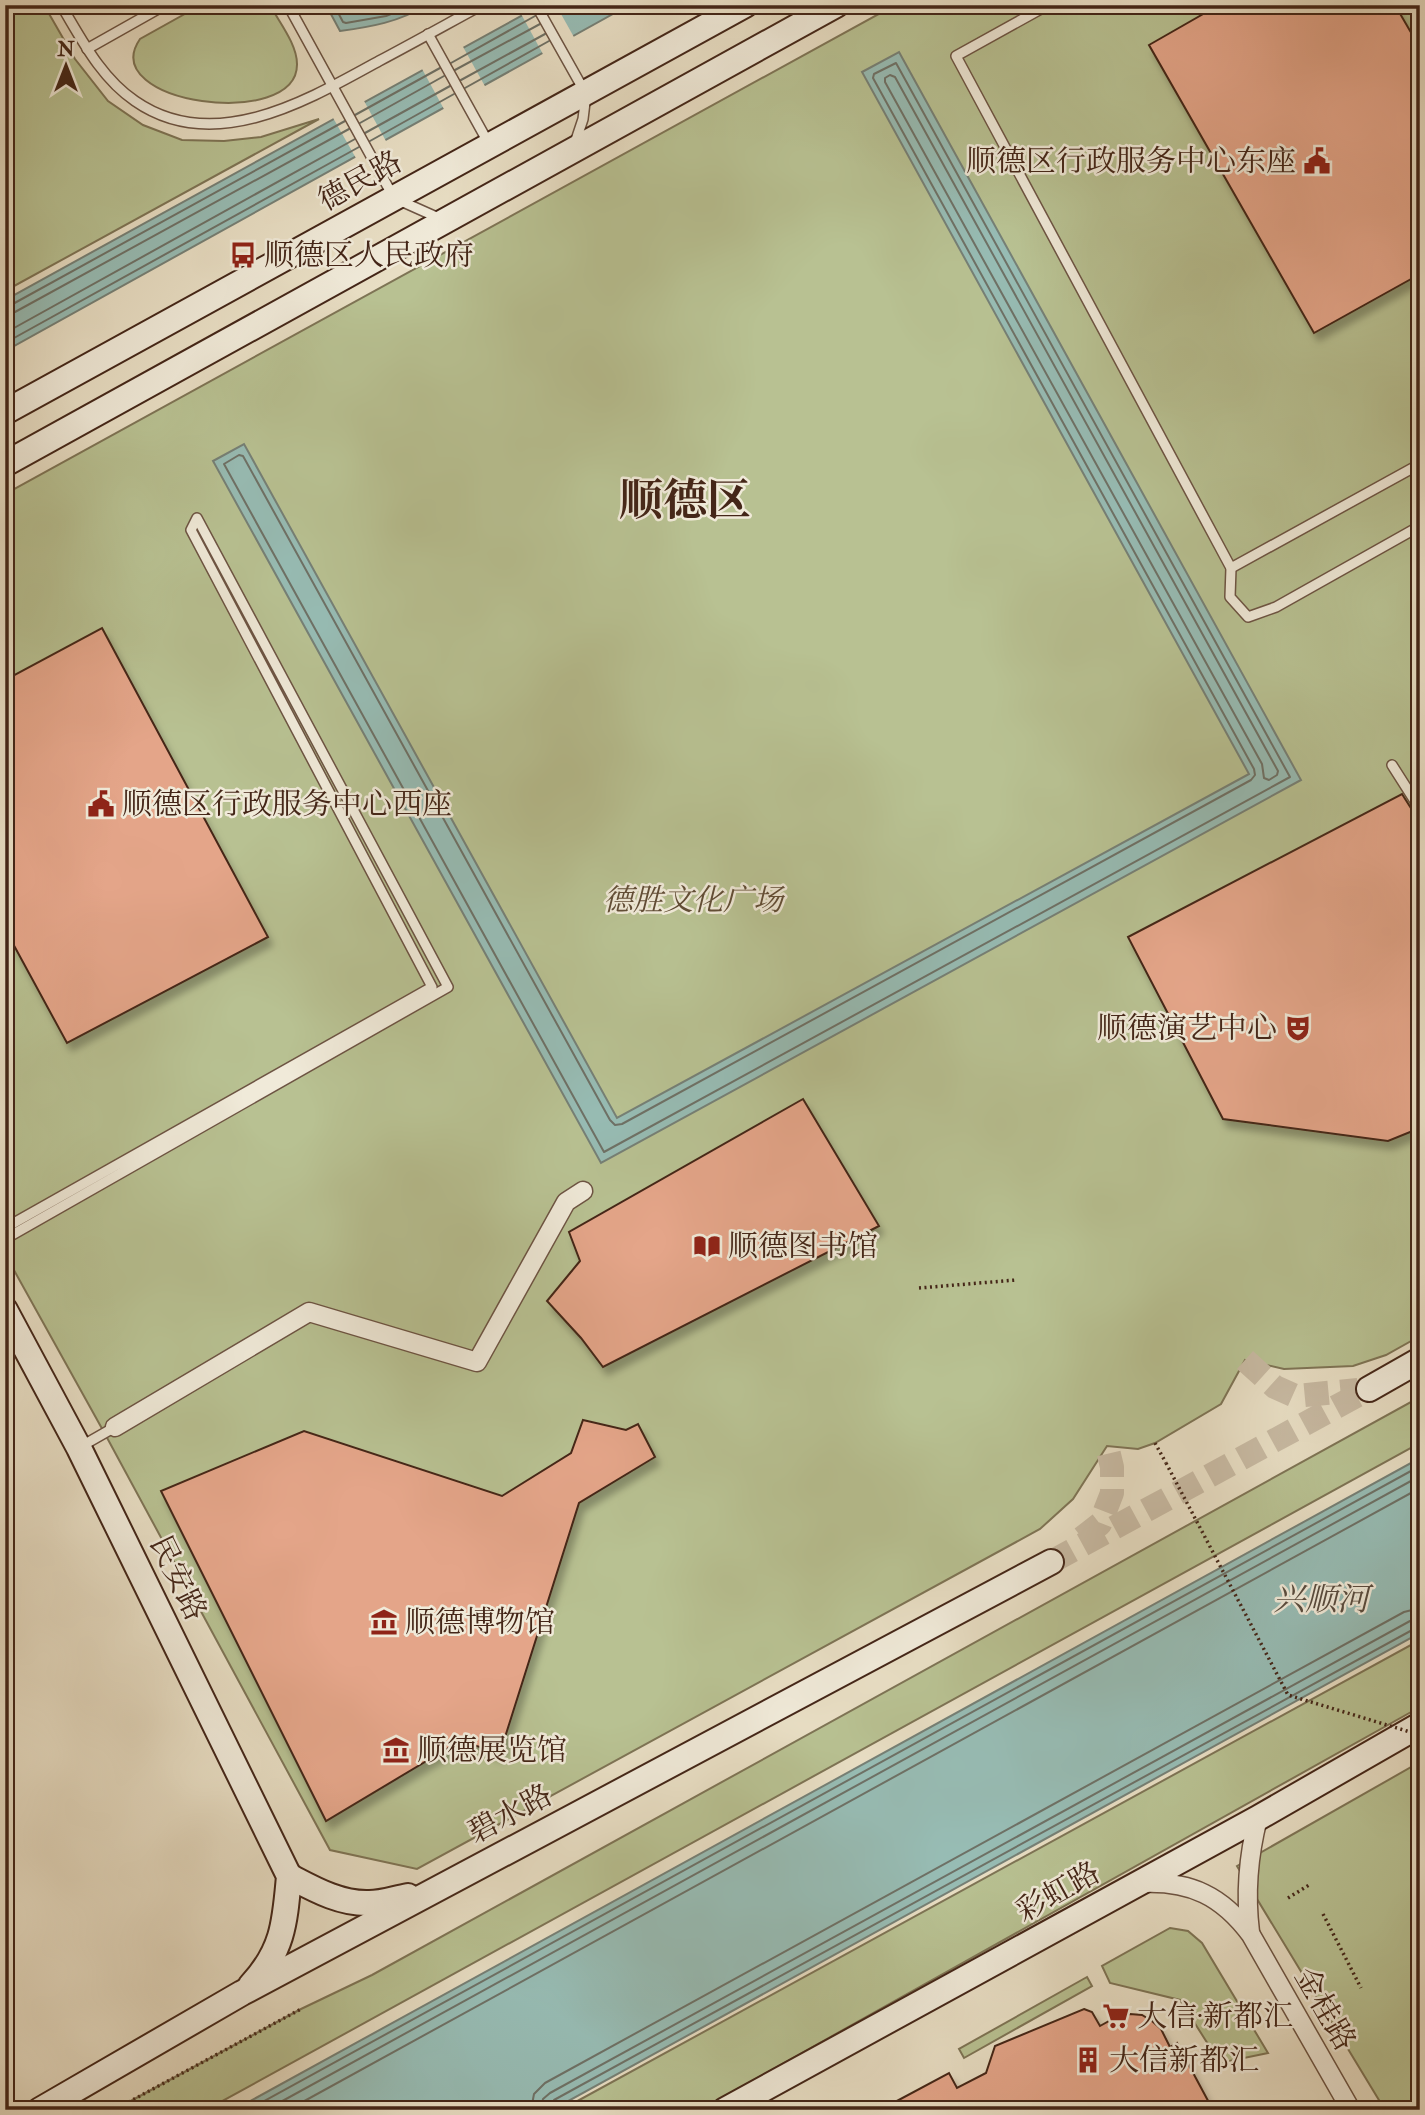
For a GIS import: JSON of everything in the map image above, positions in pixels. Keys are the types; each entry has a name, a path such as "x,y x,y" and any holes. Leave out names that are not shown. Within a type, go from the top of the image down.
{"main road":[{"name":"德民路","path":"5,412 745,5"},
{"path":"5,464 836,5"},
{"name":"民安路","path":"5,1310 79,1448 289,1876"},
{"path":"5,1354 38,1370"},
{"path":"1370,1389 1420,1360"},
{"name":"碧水路","path":"40,2110 242,1993 1051,1562"},
{"name":"彩虹路","path":"725,2110 1139,1884 1420,1725"},
{"path":"242,1993 265,1970 284,1931 289,1876 329,1896 369,1903 431,1892"}],"street":[{"path":"115,1427 309,1311 477,1362 566,1202 583,1191"},
{"name":"金桂路","path":"1251,1935 1248,1869 1258,1818"},
{"name":"金桂路","path":"1139,1884 1162,1882 1185,1886 1207,1894 1239,1919 1251,1935 1350,2110"}],"lane":[{"path":"61,5 106,75 137,102 164,115 196,123 228,123 290,107 482,5"},
{"path":"87,49 165,5"},
{"path":"288,5 394,198 446,221"},
{"path":"536,5 586,94 579,135 570,152"},
{"path":"1048,5 956,56 1231,568 1230,597 1248,617 1276,607 1420,526"},
{"path":"428,34 489,146"},
{"path":"1231,568 1420,464"},
{"path":"5,1228 432,988 191,530 197,518 448,988 5,1239"},
{"path":"1392,765 1420,809"},
{"path":"79,1448 115,1427"}],"path":[{"path":"919,1287 1016,1280"},
{"path":"1155,1443 1288,1695 1420,1735"},
{"path":"1288,1898 1309,1885"},
{"path":"1323,1914 1361,1988"},
{"path":"114,2110 301,2009"}],"green space":[{"path":"5,5 44,5 75,59 108,101 143,125 182,140 224,141 261,137 319,119 5,291"},
{"path":"201,5 270,5 291,41 296,56 297,64 289,85 267,98 236,103 202,101 170,93 146,80 134,61 140,39"},
{"name":"德胜文化广场","path":"895,5 1420,5 1420,1336 1386,1355 1353,1366 1284,1369 1245,1360 1221,1404 1155,1443 1138,1449 1107,1446 1073,1499 1040,1529 417,1869 330,1850 5,1254 5,494"},
{"path":"1420,1397 1420,1443 206,2110 114,2110 301,2009 372,1975"},
{"path":"1420,1640 1420,1707 700,2110 561,2110"},
{"path":"1420,1762 1420,2110 1385,2110 1237,1866"},
{"path":"1170,1928 1188,1931 1202,1943 1268,2053 1220,2063 1180,2000 1110,1983 1102,1966"},
{"path":"1087,1977 1092,1986 964,2058 959,2049"}],"water":[{"path":"326,5 426,5 395,20 340,31"},
{"path":"541,5 629,5 5,351 5,300"},
{"path":"899,52 1301,780 601,1163 213,461 244,444 617,1118 1249,774 862,72"},
{"name":"兴顺河","path":"1420,1458 1420,1633 552,2110 234,2110"}],"pier":[{"path":"533,5 556,5 575,39 544,56 520,12"},
{"path":"462,45 486,88 445,111 421,67"},
{"path":"363,99 387,143 357,160 332,116"}],"building":[{"name":"顺德区行政服务中心东座","path":"1219,5 1395,5 1420,48 1420,274 1314,333 1149,45"},
{"name":"顺德区行政服务中心西座","path":"102,628 268,937 67,1043 5,929 5,680"},
{"name":"顺德演艺中心","path":"1402,794 1414,813 1420,816 1420,1128 1388,1141 1223,1119 1128,937"},
{"name":"顺德图书馆","path":"803,1099 879,1226 603,1367 547,1301 580,1261 569,1232"},
{"name":"顺德博物馆","path":"583,1420 626,1430 638,1424 655,1457 579,1503 500,1753 460,1741 326,1821 161,1491 304,1431 502,1496 571,1453"},
{"name":"大信新都汇","path":"1084,2009 1092,2012 1100,2026 1118,2016 1130,2014 1142,2015 1152,2021 1161,2029 1170,2047 1177,2043 1213,2110 880,2110 949,2073 957,2088 986,2073 995,2046"}],"tunnel":[{"path":"1245,1360 1275,1387 1295,1396 1358,1390"},
{"path":"1051,1562 1369,1389"},
{"path":"1082,1538 1100,1524 1112,1493 1112,1467 1107,1446"}],"place":[{"name":"顺德区行政服务中心东座","path":"1317,161"},
{"name":"顺德区人民政府","path":"243,255"},
{"name":"顺德区行政服务中心西座","path":"101,804"},
{"name":"顺德演艺中心","path":"1298,1028"},
{"name":"顺德图书馆","path":"707,1246"},
{"name":"顺德博物馆","path":"384,1622"},
{"name":"顺德展览馆","path":"396,1750"},
{"name":"大信·新都汇","path":"1116,2016"},
{"name":"大信新都汇","path":"1088,2060"}],"district":[{"name":"顺德区","path":"685,501"}]}
